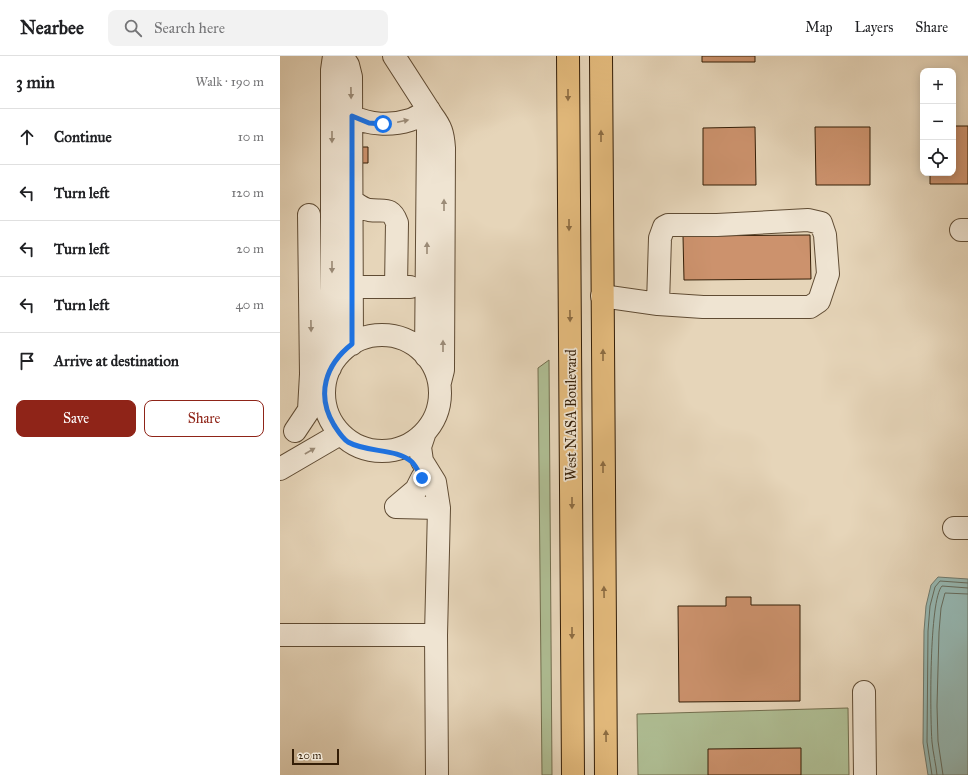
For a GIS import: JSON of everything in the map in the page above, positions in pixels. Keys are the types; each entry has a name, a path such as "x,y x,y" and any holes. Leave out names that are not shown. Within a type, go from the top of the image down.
{"main road":[{"name":"West NASA Boulevard","path":"568,56 573,775"},
{"path":"601,56 606,775"},
{"path":"571,394 603,394"}],"lane":[{"path":"334,56 331,194 332,288 330,368 326,381 325,395 327,409 331,420 340,434 347,441 369,450 383,451 400,455 412,462 429,490 438,513"},
{"path":"342,56 348,66 351,77 352,209 357,287 352,344"},
{"path":"394,56 431,113 428,131 435,287 443,370 439,385"},
{"path":"352,116 369,123 396,123 411,120 431,113"},
{"path":"288,435 309,410 311,374 310,287 297,274 297,226 331,194"},
{"path":"352,209 388,211 394,215 397,223 396,287"},
{"path":"602,296 658,304 703,307 810,307 819,301 828,274 825,235 821,223 808,220 717,225 668,225 664,227 660,238 658,304"},
{"path":"357,287 435,287"},
{"path":"426,356 435,287"},
{"path":"330,368 340,355 352,344 367,337 383,335 399,338 414,345 426,356 437,374 440,398 438,410 425,432 413,442 398,449 383,451"},
{"path":"288,435 327,409"},
{"path":"425,432 420,447 422,461 435,482 438,513 436,775"},
{"path":"280,469 340,434"},
{"path":"422,478 416,490 396,507 438,513"},
{"path":"280,635 436,635"},
{"path":"864,692 865,775"}],"green space":[{"path":"549,360 552,775 542,775 538,368"},
{"path":"848,708 849,775 638,775 637,714"}],"water":[{"path":"938,577 968,579 968,775 928,775 923,743 924,631 926,606 931,585"}],"building":[{"path":"702,56 755,56 755,62 702,62"},
{"path":"956,126 968,126 968,184 930,184 930,176 956,176"},
{"path":"755,127 756,185 703,185 703,128"},
{"path":"815,127 870,127 870,185 816,185"},
{"path":"357,147 368,147 368,163 360,163"},
{"path":"810,235 811,279 684,280 683,236"},
{"path":"726,597 751,597 751,605 800,605 800,701 679,702 678,606 726,606"},
{"path":"801,748 801,775 708,775 708,749"}],"route":[{"path":"383,124 369,123 352,116 352,344 343,351 330,368 326,381 325,395 327,409 331,420 340,434 347,441 369,450 383,451 400,455 412,462 422,478"}]}
